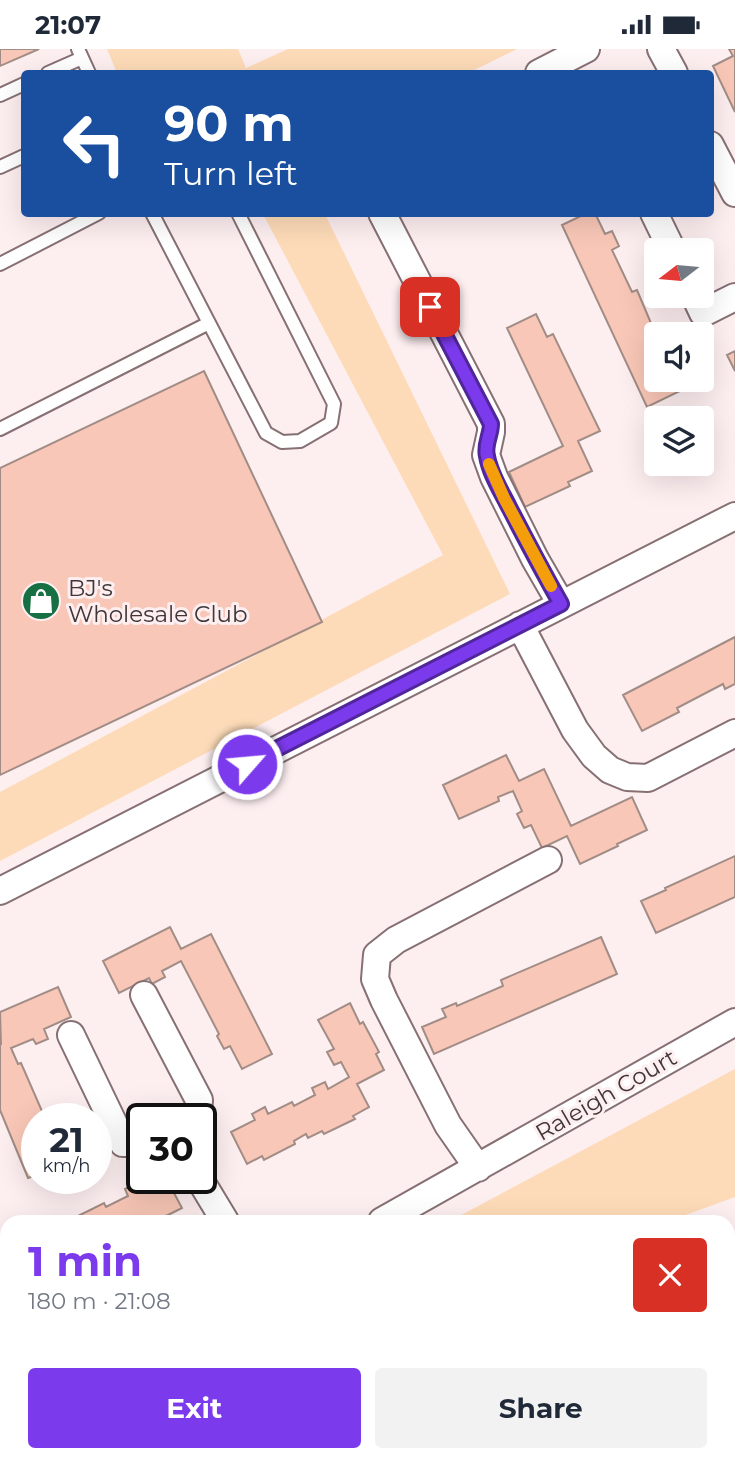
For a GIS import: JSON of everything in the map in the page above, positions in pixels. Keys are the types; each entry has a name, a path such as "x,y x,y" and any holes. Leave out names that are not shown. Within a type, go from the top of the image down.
{"street":[{"path":"545,70 586,49"},
{"path":"661,49 672,70"},
{"path":"714,153 735,193"},
{"path":"384,217 491,424 486,455 494,477 561,604"},
{"path":"656,217 666,238"},
{"path":"714,308 735,297"},
{"path":"0,891 735,516"},
{"path":"520,625 575,730 594,756 610,770 627,777 648,778 735,733"},
{"path":"478,1168 448,1125 384,1000 375,978 377,955 396,940 548,860"},
{"path":"144,995 199,1103"},
{"name":"Raleigh Court","path":"393,1215 735,1022"},
{"path":"71,1035 123,1143 126,1143"},
{"path":"208,1194 221,1215"}],"lane":[{"path":"53,70 80,54 88,70"},
{"path":"0,95 21,85"},
{"path":"0,167 21,157"},
{"path":"0,264 91,217"},
{"path":"154,217 266,433 282,442 300,441 331,423 334,404 241,217"},
{"path":"0,429 209,323"}],"shaded area":[{"path":"107,49 238,49 246,68 288,49 517,49 474,70 116,70"},
{"path":"265,217 326,217 510,594 0,861 0,792 443,555"},
{"path":"735,1069 735,1197 686,1215 461,1215"}],"building":[{"path":"0,49 39,49 0,66"},
{"path":"729,49 735,49 735,112 713,66 733,56"},
{"path":"579,217 597,217 605,234 612,231 619,246 612,250 632,292 637,290 651,322 644,322 644,392 678,392 647,406 562,225"},
{"path":"536,314 547,337 553,334 600,431 578,441 592,471 568,482 570,486 525,507 509,472 563,446 507,328"},
{"path":"735,351 735,371 727,355"},
{"path":"204,371 322,622 0,775 0,468"},
{"path":"735,637 735,684 725,689 723,684 677,708 679,712 642,731 623,695"},
{"path":"506,755 519,781 544,769 571,826 632,797 647,830 580,864 567,836 542,848 531,825 524,828 517,814 522,811 513,791 498,797 499,801 459,819 443,785"},
{"path":"735,856 735,897 656,933 641,901"},
{"path":"170,927 181,949 211,934 272,1054 242,1069 230,1046 224,1049 181,961 162,971 165,977 152,984 149,978 119,993 103,961"},
{"path":"601,937 617,974 434,1054 422,1027 446,1017 442,1009 456,1003 457,1006 503,986 501,980"},
{"path":"58,987 71,1017 44,1029 48,1039 36,1044 33,1039 11,1048 18,1064 21,1063 38,1103 21,1103 21,1161 0,1110 0,1012"},
{"path":"350,1003 379,1052 376,1054 384,1070 357,1084 369,1107 353,1116 355,1119 324,1134 322,1131 308,1138 306,1134 294,1141 295,1144 264,1160 262,1156 247,1164 231,1132 255,1120 252,1114 265,1107 268,1114 292,1102 294,1106 315,1095 312,1088 325,1082 328,1089 349,1077 341,1062 334,1065 327,1052 334,1049 318,1020"},
{"path":"127,1194 175,1194 182,1208 168,1215 80,1215 104,1203 106,1207 128,1196"}],"slow traffic":[{"path":"489,464 551,586"}],"place":[{"name":"BJ's Wholesale Club","path":"41,601"}],"route":[{"path":"247,764 561,604 494,477 486,455 491,424 430,307"}]}
